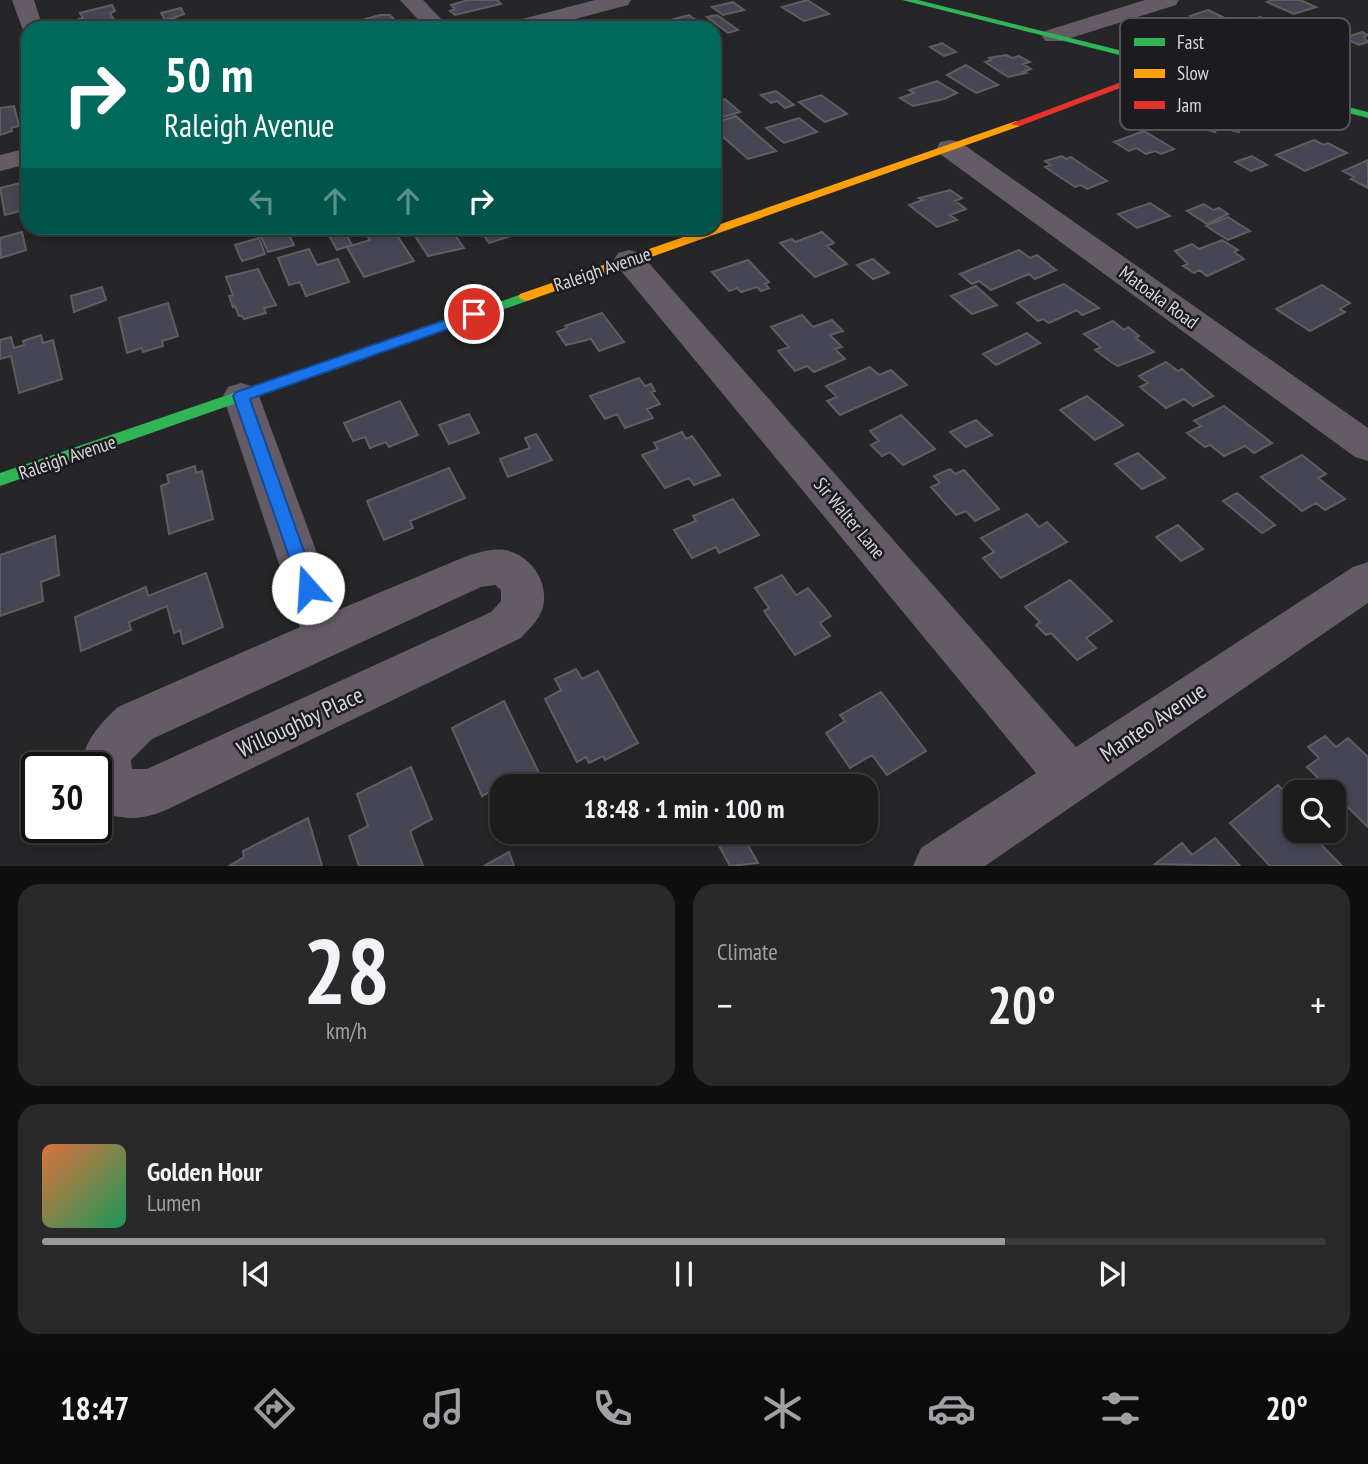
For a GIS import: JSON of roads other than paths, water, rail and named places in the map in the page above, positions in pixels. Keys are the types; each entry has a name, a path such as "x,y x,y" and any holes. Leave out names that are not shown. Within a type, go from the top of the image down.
{"street":[{"path":"23,0 30,21"},
{"path":"411,0 432,21"},
{"path":"540,21 620,0"},
{"path":"907,0 1054,28 1120,49"},
{"path":"974,0 1015,10"},
{"path":"1054,28 1082,26 1168,0"},
{"path":"1082,26 1109,33"},
{"name":"Raleigh Avenue","path":"721,228 1120,85"},
{"path":"1350,110 1368,115"},
{"name":"Matoaka Road","path":"950,148 1368,447"},
{"path":"0,163 21,158"},
{"name":"Raleigh Avenue","path":"0,480 701,235"},
{"name":"Sir Walter Lane","path":"629,260 1070,777"},
{"path":"241,396 325,636"},
{"name":"Willoughby Place","path":"503,567 522,583 522,607 506,625 149,793 117,794 106,772 112,744 135,723 325,636 477,570 503,567"},
{"name":"Manteo Avenue","path":"939,866 1368,580"}]}
